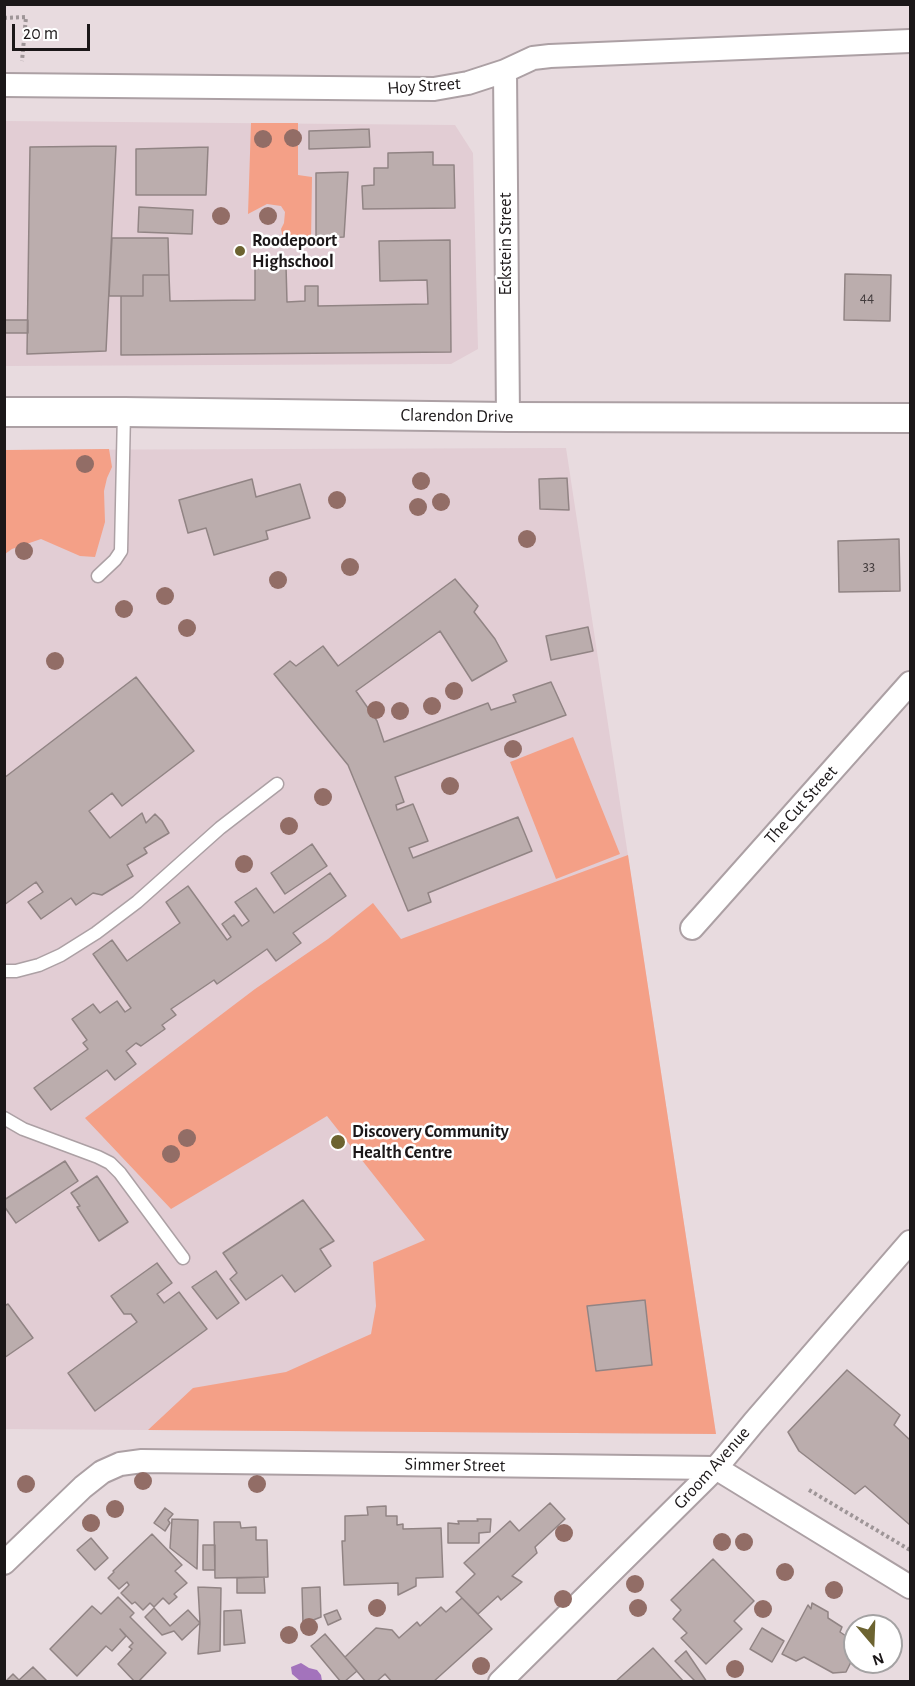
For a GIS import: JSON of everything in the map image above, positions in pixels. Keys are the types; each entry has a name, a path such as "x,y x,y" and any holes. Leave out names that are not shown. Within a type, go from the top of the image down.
{"street":[{"name":"Hoy Street","path":"4,85 434,89 468,83 505,71 533,58 550,56 910,41"},
{"name":"Eckstein Street","path":"505,71 508,417"},
{"name":"Clarendon Drive","path":"4,412 508,417 910,417"},
{"name":"The Cut Street","path":"692,928 910,683"},
{"name":"Groom Avenue","path":"500,1682 716,1468 910,1242"},
{"name":"Simmer Street","path":"4,1563 83,1487 102,1472 120,1464 142,1461 716,1468"},
{"path":"716,1468 910,1587"}],"lane":[{"path":"98,576 115,560 126,554 123,412"},
{"path":"4,971 16,971 39,965 62,955 96,933 137,902 220,828 277,784"},
{"path":"4,1118 23,1129 98,1156 110,1163 120,1173 183,1258"}],"path":[{"path":"4,18 26,17"},
{"path":"809,1490 910,1550"}],"shaded area":[{"name":"Roodepoort Highschool","path":"5,121 455,125 473,153 478,349 451,364 5,366"},
{"path":"251,123 298,123 298,175 312,177 311,241 283,238 281,229 285,212 281,206 267,204 248,214"},
{"name":"Discovery Community Health Centre","path":"566,448 716,1434 5,1429 5,450"},
{"path":"109,449 112,467 104,491 105,522 95,557 80,556 41,539 12,549 5,554 5,450"},
{"path":"573,737 620,854 556,879 510,762"},
{"path":"628,855 716,1434 148,1430 193,1388 286,1372 371,1334 376,1306 373,1262 425,1240 327,1116 171,1209 85,1118 255,989 328,939 373,903 401,939"},
{"path":"301,1663 317,1670 322,1681 299,1680 292,1674 291,1667"}],"building":[{"path":"369,129 370,147 309,149 309,131"},
{"path":"116,146 106,351 27,354 30,147"},
{"path":"208,147 206,195 136,195 136,149"},
{"path":"433,152 433,165 454,165 455,208 363,209 362,186 374,185 374,168 388,168 388,153"},
{"path":"348,172 344,237 316,238 316,173"},
{"path":"139,207 193,210 192,234 138,232"},
{"path":"112,238 168,238 169,275 143,275 143,296 109,296"},
{"path":"450,240 451,352 121,355 121,296 143,296 143,275 169,275 170,301 255,300 255,267 286,266 287,302 305,301 305,286 318,286 318,306 428,304 427,280 380,281 379,241"},
{"path":"845,274 891,275 890,321 844,320"},
{"path":"4,320 28,320 28,333 4,333"},
{"path":"567,478 569,510 540,509 539,479"},
{"path":"252,479 256,497 300,484 310,518 266,531 268,539 214,555 206,528 188,533 179,500"},
{"path":"899,539 900,591 839,592 838,541"},
{"path":"455,579 478,606 474,612 495,639 507,661 472,681 440,631 356,691 377,721 384,742 488,703 491,710 516,702 513,695 551,682 566,715 395,777 404,802 396,805 397,810 413,804 428,841 409,848 413,858 518,817 532,851 428,893 431,902 408,911 348,765 274,674 290,661 296,666 323,646 338,666"},
{"path":"588,627 593,651 551,660 546,636"},
{"path":"136,677 194,751 122,806 112,793 89,811 110,838 142,813 146,823 155,814 169,833 144,848 147,853 127,865 133,876 102,895 93,893 76,905 71,898 41,919 28,902 43,892 36,882 4,905 4,778"},
{"path":"312,844 327,866 285,894 271,873"},
{"path":"330,873 346,896 293,933 301,943 276,961 267,949 217,984 214,980 171,1009 176,1015 162,1025 165,1029 141,1046 136,1043 126,1051 136,1064 115,1080 107,1070 51,1110 34,1088 88,1049 83,1043 87,1040 72,1019 93,1004 100,1013 117,1001 125,1012 131,1008 93,954 112,940 127,961 180,923 166,902 188,886 227,940 231,937 222,924 234,915 242,926 249,921 235,902 256,888 274,913"},
{"path":"65,1161 78,1181 16,1223 4,1206 4,1200"},
{"path":"97,1176 128,1222 99,1241 77,1207 80,1206 71,1193"},
{"path":"303,1200 334,1241 320,1249 331,1266 295,1292 282,1275 246,1300 230,1279 237,1273 223,1253"},
{"path":"157,1263 172,1283 157,1294 164,1303 179,1292 207,1329 95,1411 68,1373 137,1322 131,1314 124,1314 111,1296"},
{"path":"216,1271 239,1303 217,1319 192,1287"},
{"path":"645,1300 652,1365 596,1371 587,1306"},
{"path":"8,1304 33,1338 4,1358 4,1306"},
{"path":"847,1370 900,1415 894,1425 910,1440 910,1525 865,1486 855,1494 799,1451 788,1432"},
{"path":"550,1503 565,1519 535,1547 537,1553 512,1576 522,1582 501,1600 498,1596 478,1614 456,1592 475,1574 464,1563 510,1521 519,1531"},
{"path":"386,1506 386,1516 397,1516 397,1525 403,1524 403,1529 441,1528 443,1577 416,1578 416,1586 398,1595 398,1583 344,1585 342,1541 345,1541 345,1516 368,1515 367,1507"},
{"path":"165,1508 173,1514 168,1520 170,1523 165,1531 154,1523"},
{"path":"172,1519 198,1520 197,1569 170,1548"},
{"path":"477,1519 491,1519 490,1532 479,1533 479,1543 448,1543 448,1523 459,1524 458,1521 478,1521"},
{"path":"214,1522 240,1522 241,1528 256,1527 256,1540 267,1540 268,1577 215,1578"},
{"path":"152,1534 182,1565 175,1571 187,1583 174,1594 177,1597 169,1604 163,1598 154,1607 150,1603 143,1610 135,1602 132,1604 121,1593 129,1585 127,1582 119,1589 108,1578"},
{"path":"91,1538 108,1558 95,1570 77,1550"},
{"path":"203,1545 215,1545 215,1570 203,1570"},
{"path":"713,1559 754,1601 734,1621 742,1629 706,1664 681,1638 687,1633 673,1619 681,1610 671,1600"},
{"path":"264,1577 265,1593 237,1593 237,1578"},
{"path":"198,1587 221,1588 220,1651 198,1654 200,1623"},
{"path":"320,1587 321,1617 303,1624 302,1588"},
{"path":"118,1597 134,1613 130,1617 166,1653 138,1682 135,1682 118,1664 132,1649 129,1647 133,1643 120,1629 126,1636 112,1651 106,1646 77,1676 50,1649 92,1606 101,1614"},
{"path":"462,1598 492,1629 433,1682 392,1682 385,1674 376,1682 366,1682 345,1657 376,1628 392,1630 399,1638 417,1622 420,1626 441,1607 446,1612"},
{"path":"812,1603 828,1612 828,1618 842,1627 840,1632 843,1634 843,1672 833,1673 804,1657 796,1661 782,1654 808,1605 811,1609"},
{"path":"154,1608 170,1626 188,1610 200,1623 182,1640 174,1631 162,1635 145,1617"},
{"path":"241,1610 245,1643 224,1645 224,1611"},
{"path":"337,1610 341,1619 328,1625 324,1615"},
{"path":"762,1628 784,1641 772,1662 750,1649"},
{"path":"325,1634 357,1671 344,1682 341,1682 311,1646"},
{"path":"653,1648 684,1682 615,1682"},
{"path":"686,1651 707,1682 696,1682 675,1661"},
{"path":"33,1667 48,1682 5,1682 13,1674 19,1680"}],"place":[{"name":"Roodepoort Highschool","path":"240,251"},
{"name":"Discovery Community Health Centre","path":"338,1142"}]}
